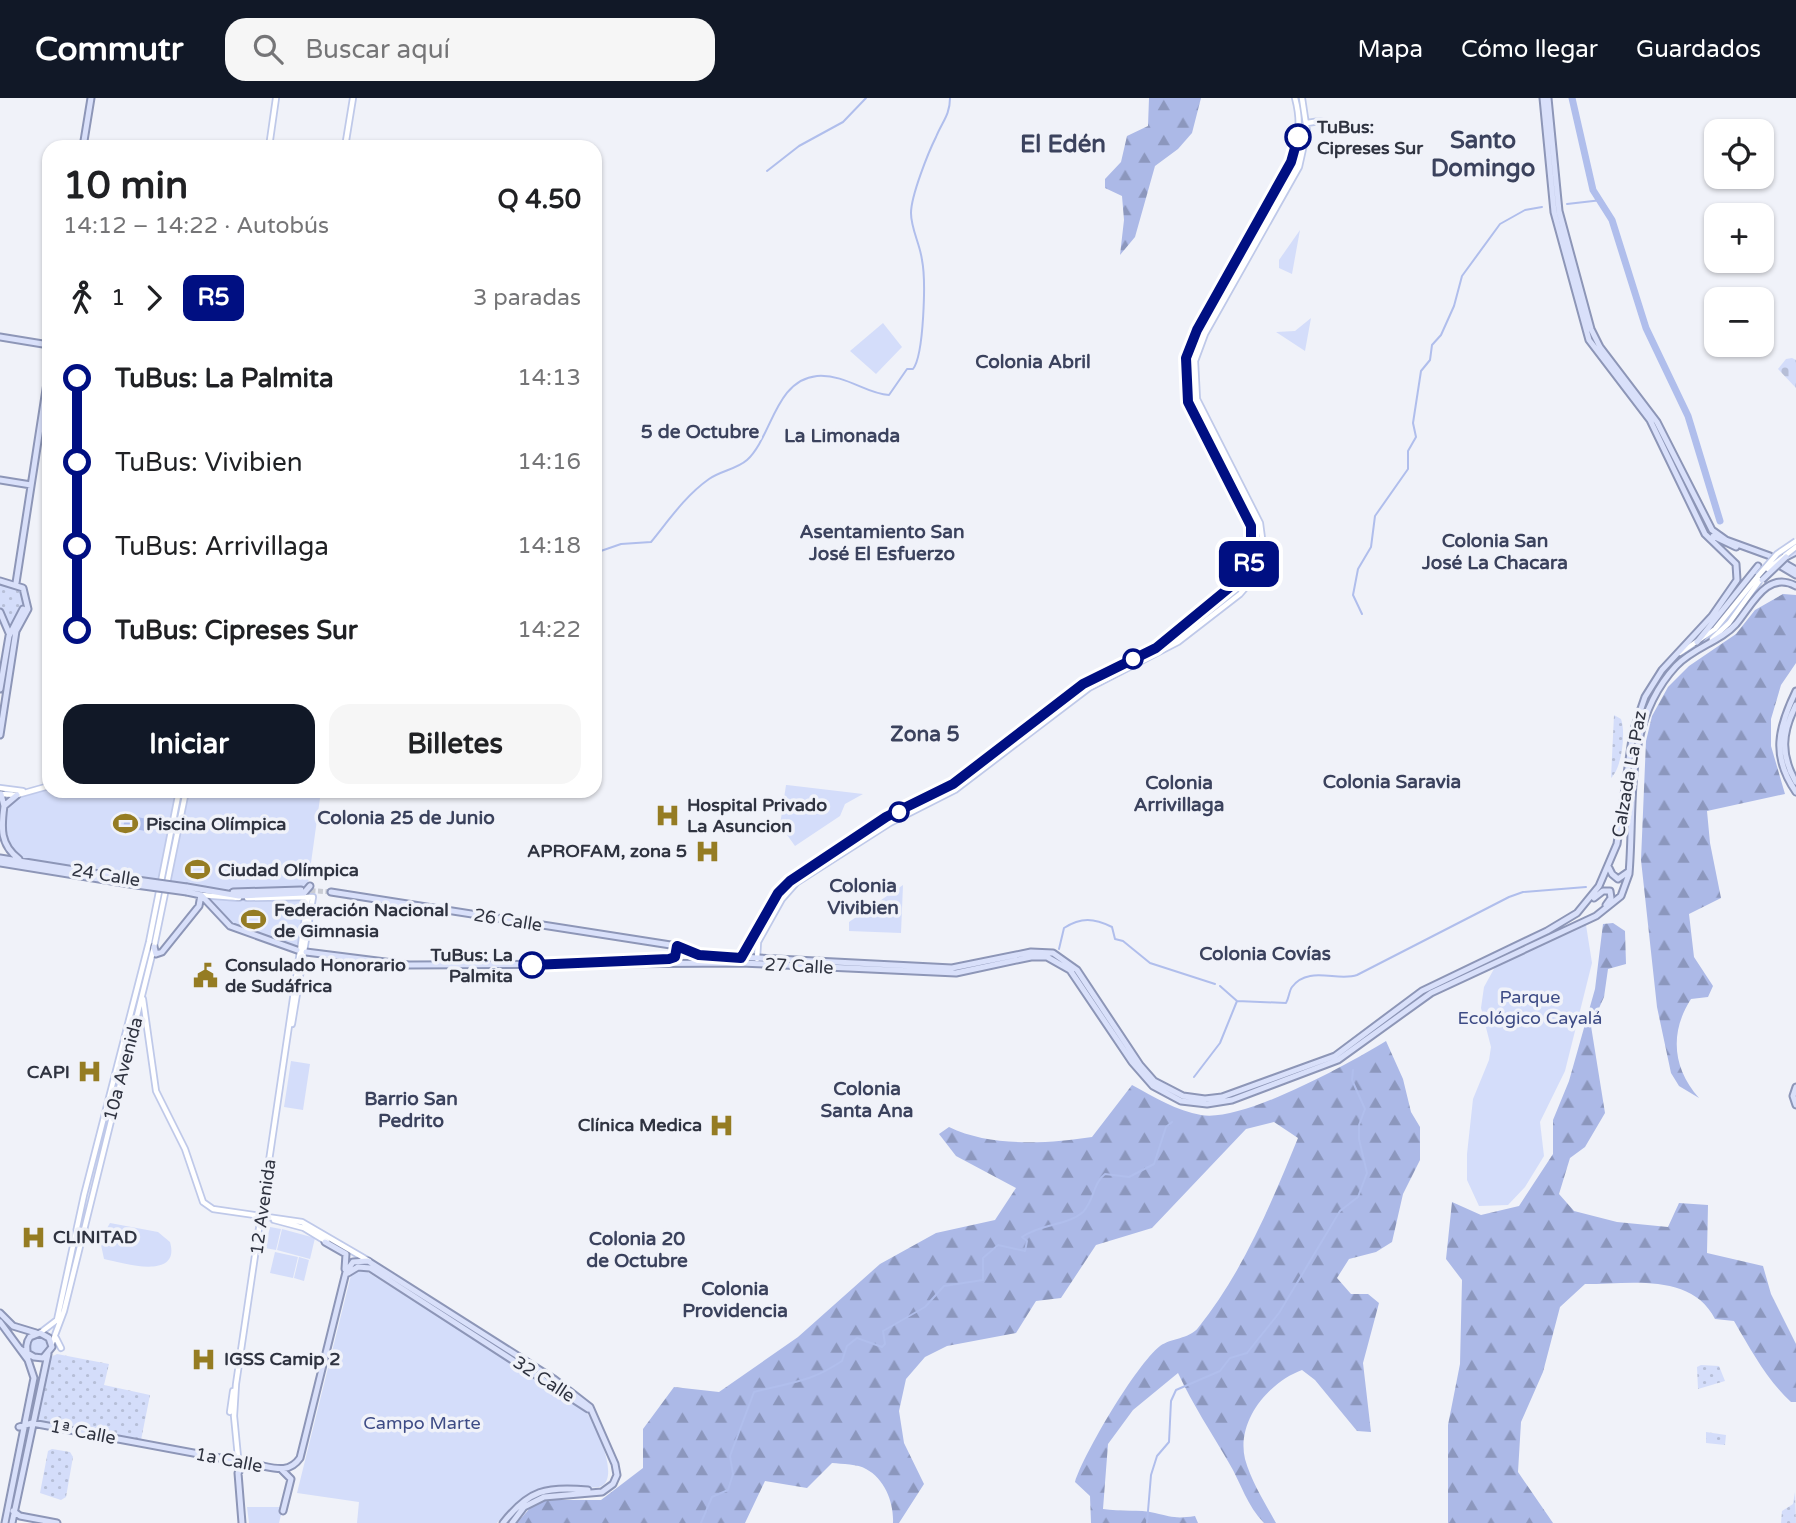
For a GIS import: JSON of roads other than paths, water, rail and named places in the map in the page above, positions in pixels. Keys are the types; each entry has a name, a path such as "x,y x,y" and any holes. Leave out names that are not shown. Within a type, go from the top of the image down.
{"main road":[{"path":"84,140 91,98"},
{"path":"270,140 276,98"},
{"path":"346,140 353,98"},
{"path":"1295,98 1299,115 1298,142"},
{"path":"763,964 757,959 756,945 789,889 878,830 938,800 1089,688 1166,649 1231,602 1245,589 1258,569 1262,534 1256,512 1200,408 1195,386 1195,361 1216,313 1287,189 1305,151 1307,122 1302,98"},
{"name":"Calzada La Paz","path":"1546,98 1559,211 1591,328 1604,353 1657,422 1709,527 1726,540 1769,558"},
{"name":"Calzada La Paz","path":"1182,1099 1222,1097 1335,1056 1422,991 1547,931 1577,913 1588,902 1609,866 1617,844 1638,715 1652,685 1731,590 1738,577 1736,564 1715,545 1702,527 1653,425 1589,340 1554,212 1546,98"},
{"path":"1307,122 1320,121"},
{"path":"741,961 778,893 790,881 886,817 926,800 968,773 1083,684 1170,638 1241,578 1249,564 1251,526 1192,413 1186,391 1186,358 1202,320 1279,185 1307,122"},
{"path":"1279,185 1287,189"},
{"path":"1252,233 1260,237"},
{"path":"1226,279 1234,283"},
{"path":"1202,320 1209,320 1216,313"},
{"path":"0,337 42,344"},
{"path":"1192,413 1200,408"},
{"path":"16,583 42,415"},
{"path":"1210,448 1219,443"},
{"path":"0,480 31,485"},
{"path":"1237,495 1245,491"},
{"path":"1676,655 1721,623 1760,578 1796,544"},
{"path":"1707,643 1723,630 1760,578 1796,552"},
{"path":"1782,563 1796,575"},
{"path":"1249,564 1258,569"},
{"path":"1697,642 1758,566"},
{"path":"0,581 16,583 25,592 28,603 16,631 0,735"},
{"name":"Calzada La Paz","path":"1182,1099 1207,1104 1229,1101 1338,1060 1403,1010 1431,993 1596,916 1620,896 1630,869 1635,770 1645,713 1670,673 1688,654 1726,635 1769,584 1784,581 1796,586"},
{"path":"1225,594 1231,602"},
{"path":"9,636 28,603"},
{"path":"0,612 8,626 9,636 0,689"},
{"path":"1166,649 1170,638"},
{"path":"1796,691 1781,723 1778,744 1782,766 1796,792"},
{"path":"1796,705 1787,724 1784,746 1786,761 1796,782"},
{"path":"0,788 28,791"},
{"path":"4,806 17,795 42,788"},
{"path":"17,795 0,794 4,806 3,839 9,851 25,862"},
{"name":"10a Avenida","path":"51,1343 56,1337 88,1208 149,942 178,798"},
{"name":"10a Avenida","path":"38,1333 57,1320 91,1170 154,947 185,798"},
{"name":"24 Calle","path":"0,861 25,862 136,883"},
{"name":"24 Calle","path":"0,861 136,883 213,891"},
{"path":"165,862 172,864"},
{"path":"1609,866 1618,879 1624,877 1630,869"},
{"path":"213,891 239,896 292,894 305,893 310,886"},
{"name":"24 Calle","path":"187,890 201,895"},
{"path":"213,891 301,890"},
{"path":"1588,902 1603,891 1611,893 1611,900 1596,916"},
{"name":"26 Calle","path":"331,892 685,949"},
{"path":"154,947 156,954 162,952 199,906 201,895"},
{"path":"201,895 239,898 311,897"},
{"path":"201,895 225,922 242,932"},
{"name":"12 Avenida","path":"290,1030 311,897"},
{"name":"12 Avenida","path":"236,1384 311,897"},
{"path":"1557,936 1557,930 1577,913"},
{"path":"220,926 297,950"},
{"path":"1530,947 1551,935 1547,931"},
{"name":"27 Calle","path":"685,949 699,955 763,964 959,973 1031,957 1047,957 1062,963 1073,974 1143,1077 1161,1091 1182,1099"},
{"name":"27 Calle","path":"306,952 409,965 757,959 952,968 1041,951 1063,958 1083,978 1146,1072 1182,1099"},
{"path":"959,973 979,967 981,963"},
{"path":"920,972 952,968"},
{"name":"32 Calle","path":"142,995 156,1091 186,1149 203,1202 213,1209 305,1223 373,1263 571,1391 586,1402 592,1414"},
{"path":"1796,1087 1793,1095 1796,1105"},
{"path":"88,1208 85,1203 91,1170"},
{"name":"32 Calle","path":"262,1217 304,1228 325,1242 350,1251"},
{"path":"325,1242 346,1255 343,1282"},
{"path":"343,1282 353,1262 373,1263"},
{"name":"32 Calle","path":"343,1282 355,1268 370,1268 557,1386 592,1414"},
{"name":"1a Calle","path":"147,1444 282,1469 295,1465 302,1450 343,1282"},
{"path":"0,1313 13,1326 46,1335 51,1343 3,1515 57,1523"},
{"path":"0,1322 28,1360"},
{"path":"15,1517 34,1378 28,1360 28,1340 38,1333"},
{"path":"56,1337 61,1348"},
{"path":"20,1349 37,1358 48,1354"},
{"path":"230,1412 236,1384"},
{"path":"236,1384 234,1416 238,1457"},
{"path":"512,1523 524,1507 544,1497 602,1492 613,1484 617,1471 592,1414"},
{"name":"1ª Calle","path":"26,1425 147,1444"},
{"path":"243,1523 238,1472 242,1467 258,1465"},
{"path":"282,1469 291,1479 283,1511"},
{"path":"240,1477 243,1523"},
{"path":"503,1523 521,1502 540,1491 566,1489 602,1492"}],"water":[{"path":"126,815 153,820 151,832 123,827"}],"waterway":[{"path":"767,171 799,146 843,122 866,98"},
{"path":"602,551 621,544 651,542 700,486 713,476 747,460 763,438 783,398 803,380 827,376 889,395 907,369 913,369 922,334 924,284 921,254 911,213 917,186 947,114 950,98"},
{"path":"1572,98 1593,190 1612,220 1646,328 1688,416 1720,521"},
{"path":"1567,204 1602,200"},
{"path":"1362,614 1353,595 1358,569 1371,547 1375,516 1408,469 1408,451 1416,437 1413,423 1421,371 1430,360 1432,345 1441,335 1454,306 1462,276 1500,224 1525,210 1542,207"},
{"path":"1194,1077 1220,1043 1237,1001 1286,1003 1292,987 1299,980 1315,975 1357,975 1509,897 1523,892 1586,887"},
{"path":"1059,949 1064,928 1082,920 1093,920 1112,927 1115,939 1123,941 1150,963 1215,984"},
{"path":"1220,986 1237,1001"},
{"path":"1147,1523 1151,1475 1157,1456 1169,1442 1171,1401 1176,1390 1220,1371 1230,1358 1247,1353 1279,1313 1340,1211 1358,1197 1367,1173 1359,1139 1359,1125 1365,1109 1352,1080 1353,1070"},
{"path":"701,1523 712,1497 728,1490 733,1474 730,1456 754,1392 820,1374 842,1361 847,1346 857,1338 882,1347 885,1344 883,1331 925,1307 944,1286 983,1280 983,1258 998,1245 1025,1251 1027,1241 1022,1237 1077,1217 1089,1203 1098,1182 1105,1174 1129,1177 1154,1164 1166,1127 1172,1122"}],"tunnel":[{"path":"303,890 331,892"}],"place":[{"name":"TuBus: Cipreses Sur","path":"1298,137"},
{"name":"Hospital Privado La Asuncion","path":"667,815"},
{"name":"Piscina Olímpica","path":"126,824"},
{"name":"APROFAM, zona 5","path":"707,851"},
{"name":"Ciudad Olímpica","path":"198,870"},
{"name":"Federación Nacional de Gimnasia","path":"254,920"},
{"name":"TuBus: La Palmita","path":"532,965"},
{"name":"Consulado Honorario de Sudáfrica","path":"205,975"},
{"name":"CAPI","path":"90,1072"},
{"name":"Clínica Medica","path":"722,1125"},
{"name":"CLINITAD","path":"33,1237"},
{"name":"IGSS Camip 2","path":"204,1359"}],"district":[{"name":"El Edén","path":"1063,144"},
{"name":"Santo Domingo","path":"1483,154"},
{"name":"Colonia Abril","path":"1033,362"},
{"name":"5 de Octubre","path":"700,432"},
{"name":"La Limonada","path":"842,436"},
{"name":"Asentamiento San José El Esfuerzo","path":"882,543"},
{"name":"Colonia San José La Chacara","path":"1495,552"},
{"name":"Zona 5","path":"925,734"},
{"name":"Colonia Saravia","path":"1392,782"},
{"name":"Colonia Arrivillaga","path":"1179,794"},
{"name":"Colonia 25 de Junio","path":"406,818"},
{"name":"Colonia Vivibien","path":"863,897"},
{"name":"Colonia Covías","path":"1265,954"},
{"name":"Colonia Santa Ana","path":"867,1100"},
{"name":"Barrio San Pedrito","path":"411,1110"},
{"name":"Colonia 20 de Octubre","path":"637,1250"},
{"name":"Colonia Providencia","path":"735,1300"}],"park label":[{"name":"Parque Ecológico Cayalá","path":"1530,1007"},
{"name":"Campo Marte","path":"422,1423"}]}
